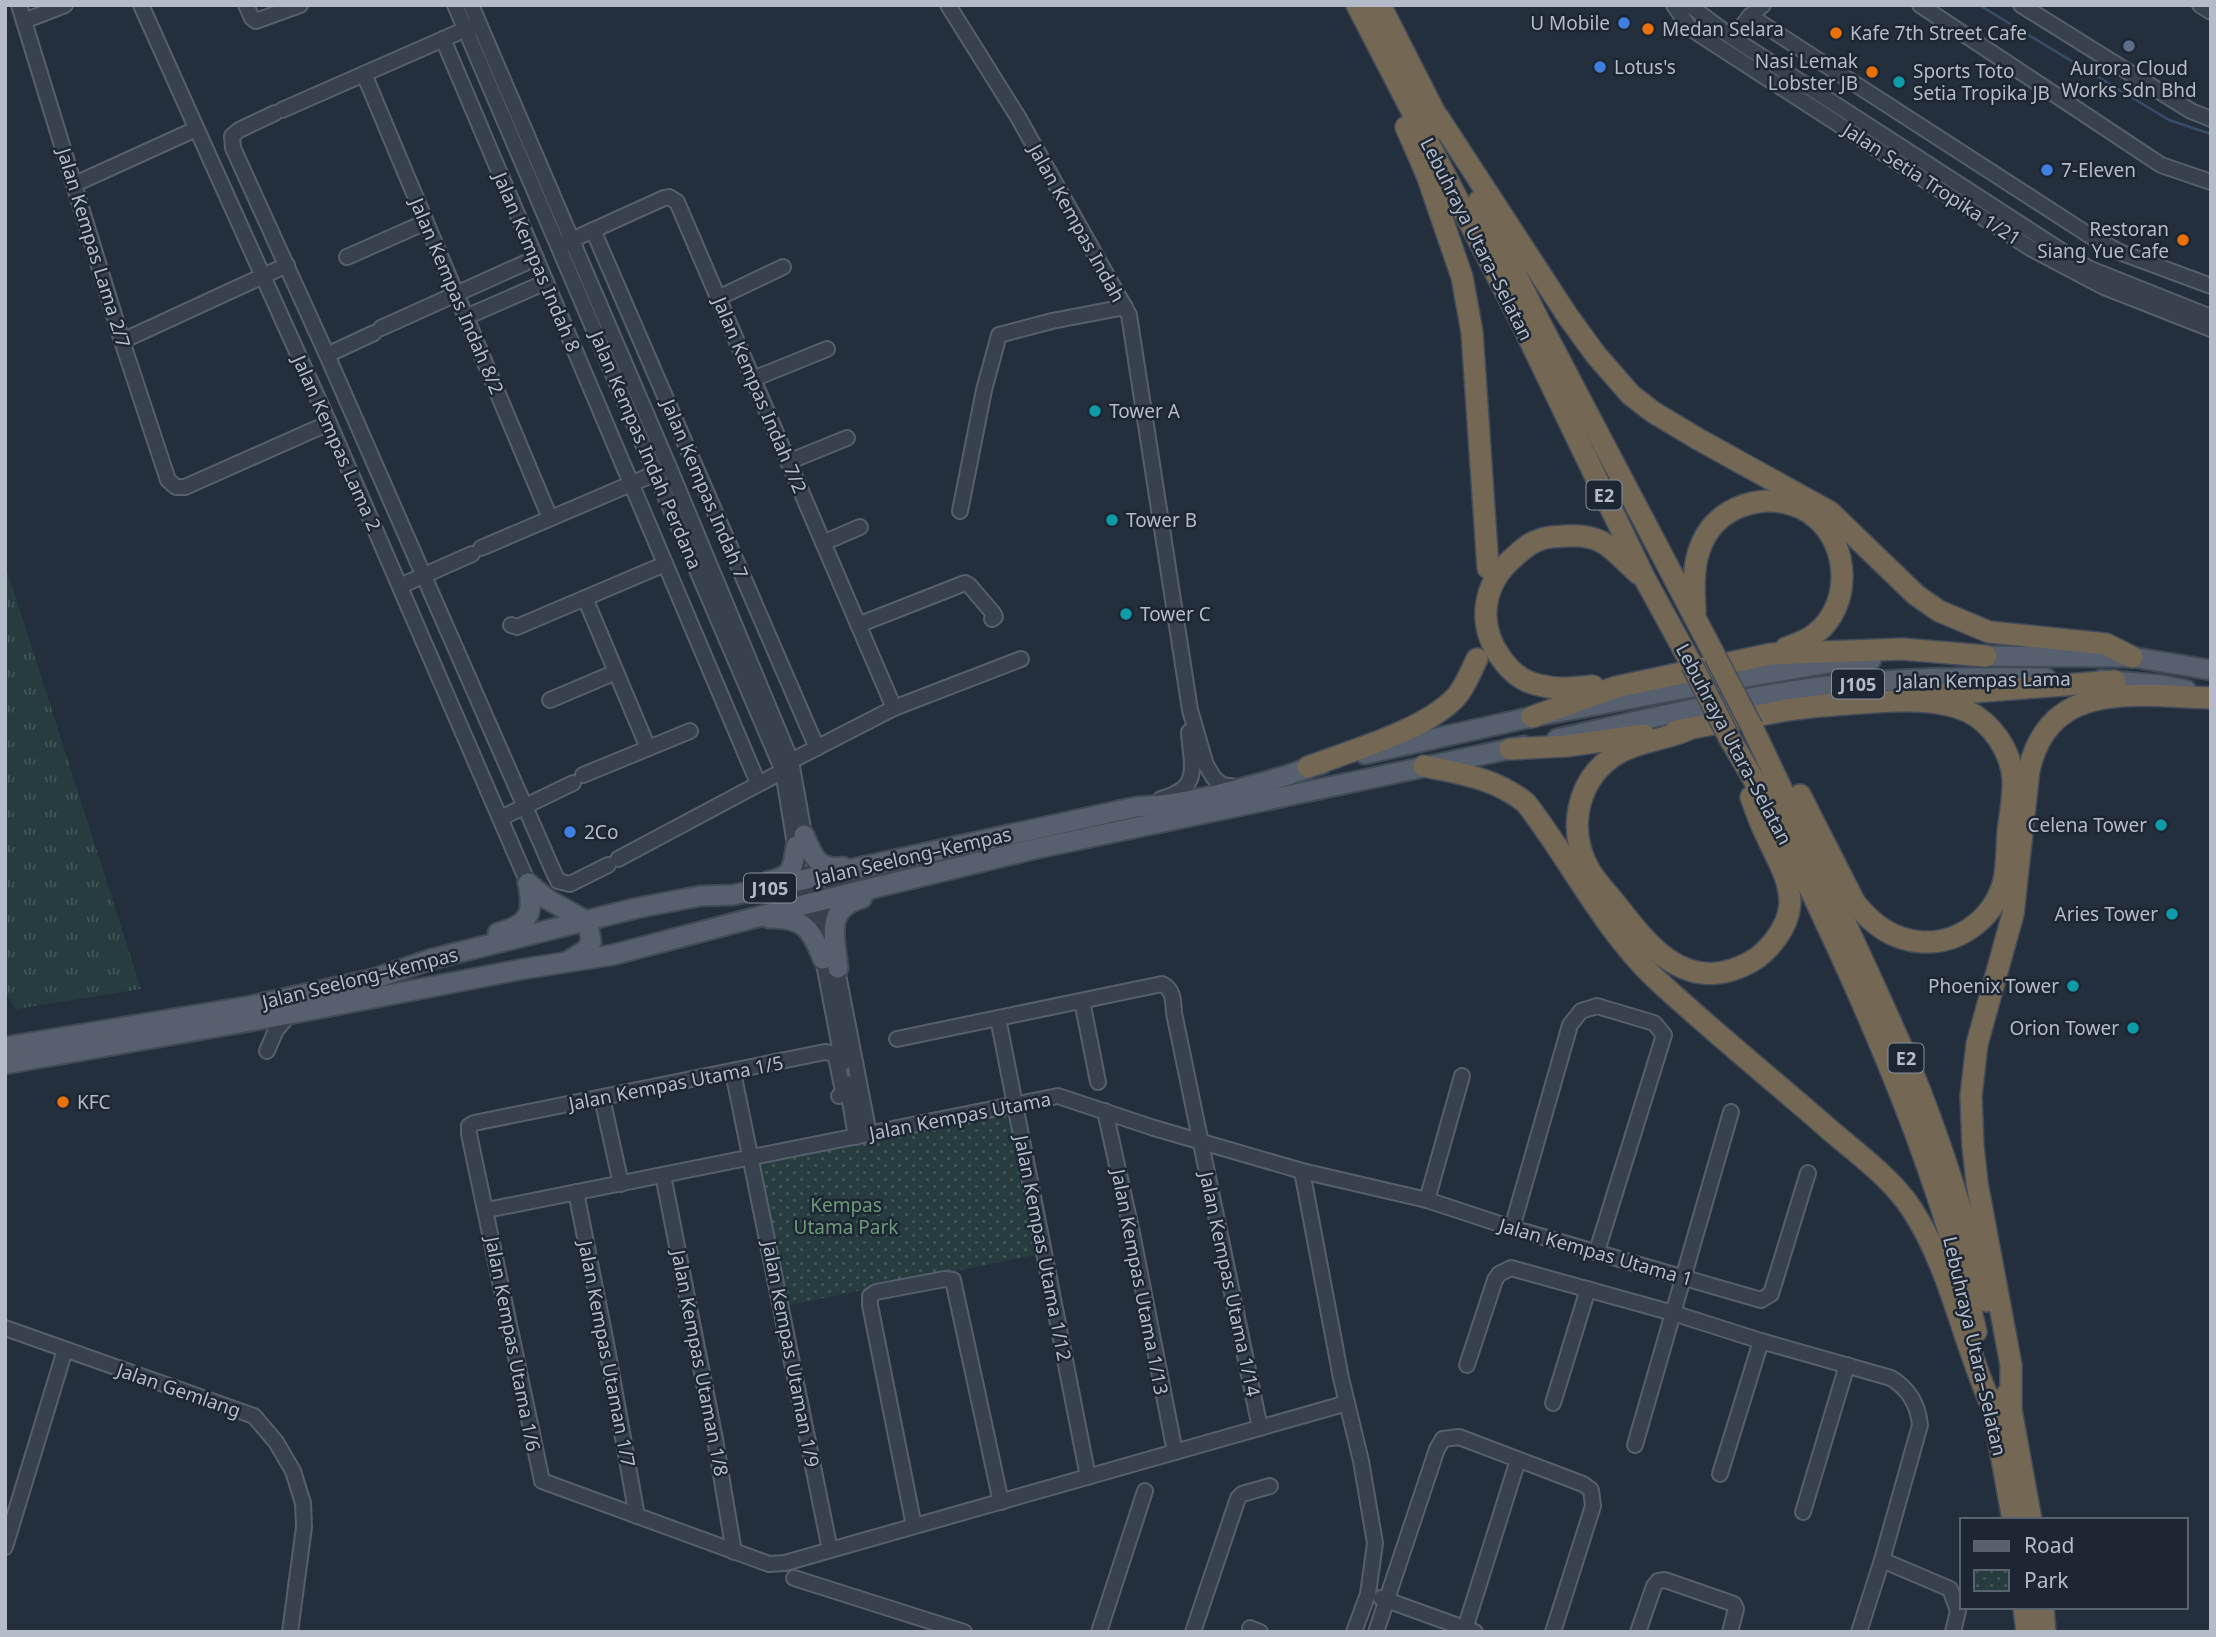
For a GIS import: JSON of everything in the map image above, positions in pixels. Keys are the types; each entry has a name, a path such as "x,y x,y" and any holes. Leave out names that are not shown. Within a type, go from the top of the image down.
{"highway":[{"path":"1356,5 1427,174 1462,276 1472,332 1488,568"},
{"name":"Lebuhraya Utara–Selatan","path":"1356,5 1521,322 1645,579 1730,739 1786,836 1858,993 1902,1095 1934,1184 2002,1408 2031,1518"},
{"name":"Lebuhraya Utara–Selatan","path":"1380,5 1540,323 1752,727 1910,1066 1971,1245 1992,1320 2013,1518"},
{"path":"1437,117 1567,315 1615,379 1646,406 1698,439 1830,512 1916,595 1938,611 1989,632 2106,644 2132,657"},
{"path":"1695,617 1695,562 1702,541 1712,526 1725,514 1755,502 1776,501 1796,505 1815,516 1829,530 1842,565 1842,587 1838,605 1817,633 1772,654"},
{"path":"1616,687 1590,686 1565,690 1521,679 1506,665 1493,646 1485,622 1485,606 1495,578 1506,564 1522,549 1549,537 1581,535 1602,542 1645,579"},
{"path":"1532,717 1616,687 1772,654 1902,649 1986,656"},
{"path":"1308,767 1406,730 1440,712 1458,695 1477,659"},
{"path":"1510,749 1566,746 1687,730 1819,706 2115,681"},
{"path":"2002,1408 2011,1365 1978,1183 1971,1096 1977,1044 2013,914 2034,750 2049,726 2059,716 2082,703 2134,696 2211,696"},
{"path":"1752,727 1796,786 1855,903 1867,918 1897,938 1912,941 1948,940 1966,931 1980,921 1992,907 2005,876 2013,778 2008,756 1998,737 1971,713 1954,706 1914,701 1819,706"},
{"path":"1687,730 1614,756 1587,784 1579,803 1576,826 1580,847 1590,870 1639,934 1656,952 1678,968 1699,973 1721,973 1743,967 1760,956 1781,932 1790,904 1789,886 1783,866 1769,842 1730,739"},
{"path":"1424,766 1496,783 1526,803 1634,957 1899,1193 1921,1224 1930,1244 1977,1374 2002,1408"},
{"path":"2024,1609 2027,1632"},
{"path":"2043,1609 2046,1632"}],"main road":[{"name":"Jalan Kempas Lama","path":"1532,717 1828,663 1902,657 2132,657 2211,670"},
{"name":"Jalan Kempas Lama","path":"1510,749 1684,711 1813,688 1956,677 2076,678 2160,685 2211,696"},
{"name":"Jalan Seelong–Kempas","path":"5,1047 250,1006 373,979 432,959 637,908 700,897 733,895 1136,807 1190,800 1289,775 1308,767 1532,717"},
{"name":"Jalan Seelong–Kempas","path":"5,1064 612,955 813,902 1034,849 1510,749"},
{"path":"800,841 816,861 835,869 911,855"},
{"path":"700,897 781,878 793,866 800,841"},
{"path":"831,963 834,924 841,908 856,900 889,891 971,874 1034,849"},
{"path":"528,883 547,899 588,922 591,943 579,956 568,961"},
{"path":"432,959 484,936 523,923 531,910 528,883"},
{"path":"747,919 780,918 797,921 806,926 815,937 831,963"}],"street":[{"name":"Jalan Kempas Lama 2/7","path":"19,5 122,341 169,480 176,487 185,487 329,423"},
{"path":"24,21 65,5"},
{"name":"Jalan Kempas Lama 2","path":"141,5 329,423 528,883"},
{"path":"246,5 256,21 300,5"},
{"name":"Jalan Kempas Indah Perdana","path":"456,5 473,26 787,766 807,880 831,963"},
{"name":"Jalan Kempas Indah Perdana","path":"471,5 473,26"},
{"name":"Jalan Kempas Indah","path":"948,5 1018,117 1129,315 1190,710"},
{"name":"Jalan Setia Tropika 1/21","path":"1674,5 1689,27 1702,37 2030,248 2082,277 2211,329"},
{"name":"Jalan Setia Tropika 1/21","path":"1689,5 1733,38 2088,268 2211,317"},
{"path":"1733,38 1750,16 1763,5"},
{"path":"1920,5 2161,166 2211,182"},
{"path":"2021,5 2191,111 2211,119"},
{"path":"2200,5 2211,12"},
{"path":"1750,16 2095,239 2122,253 2211,286"},
{"path":"473,26 239,130 232,136 231,142 558,881 570,884 613,862 894,708 1021,659"},
{"name":"Jalan Kempas Indah 8","path":"443,39 758,783"},
{"name":"Jalan Kempas Indah 8/2","path":"365,74 550,518"},
{"path":"75,184 196,129"},
{"path":"1992,173 1979,197 1979,208 1992,222"},
{"path":"1945,192 1968,201 1979,197"},
{"name":"Jalan Kempas Indah 7/2","path":"566,243 664,198 677,202 894,708"},
{"path":"347,257 426,222"},
{"name":"Jalan Kempas Indah 7","path":"593,230 817,748"},
{"path":"327,355 536,258"},
{"path":"122,341 286,265"},
{"path":"718,298 783,267"},
{"path":"466,317 546,282"},
{"path":"960,511 984,390 999,335 1052,321 1125,307"},
{"path":"753,379 827,349"},
{"path":"788,462 847,438"},
{"path":"400,586 662,470"},
{"path":"823,543 860,527"},
{"path":"511,625 517,627 665,564"},
{"path":"858,625 965,583 993,613 995,617 992,619"},
{"path":"585,598 648,748"},
{"path":"550,700 617,672"},
{"path":"1190,710 1202,752 1214,778 1226,786 1247,786"},
{"path":"1136,807 1173,796 1188,785 1193,766 1188,734 1190,710"},
{"path":"501,818 578,779 690,731"},
{"path":"831,963 835,1030 863,1135"},
{"path":"831,963 863,1135"},
{"name":"Jalan Kempas Utama 1/14","path":"1082,1001 1161,984 1173,995 1174,1013 1260,1428"},
{"path":"897,1039 1082,1001 1098,1082"},
{"path":"1512,1228 1570,1026 1581,1011 1597,1006 1607,1008 1654,1023 1664,1035 1597,1251"},
{"path":"267,1051 276,1030 290,1014"},
{"name":"Jalan Kempas Utama 1/12","path":"998,1018 1088,1477"},
{"name":"Jalan Kempas Utama 1/5","path":"474,1123 831,1052 836,1057 843,1091 839,1096"},
{"name":"Jalan Kempas Utaman 1/9","path":"733,1072 830,1550"},
{"path":"1427,1200 1462,1076"},
{"name":"Jalan Kempas Utama","path":"487,1210 1058,1096 1302,1171 1427,1200"},
{"path":"602,1098 621,1184"},
{"name":"Jalan Kempas Utama 1/13","path":"1105,1111 1175,1452"},
{"path":"1635,1445 1731,1112"},
{"name":"Jalan Kempas Utama 1/6","path":"474,1123 469,1126 469,1134 487,1210 540,1477 546,1484 637,1516"},
{"path":"1302,1171 1375,1543 1368,1594 1354,1632"},
{"name":"Jalan Kempas Utama 1","path":"1427,1200 1512,1228 1761,1300 1771,1294 1808,1173"},
{"name":"Jalan Kempas Utaman 1/8","path":"663,1175 715,1439 734,1552"},
{"name":"Jalan Kempas Utaman 1/7","path":"576,1192 637,1516"},
{"path":"1467,1365 1495,1280 1505,1270 1518,1269 1891,1378 1901,1385 1915,1405 1920,1425 1859,1632"},
{"path":"914,1526 870,1305 870,1296 876,1292 945,1279 953,1280 1001,1502"},
{"path":"1553,1403 1588,1289"},
{"name":"Jalan Gemlang","path":"5,1328 254,1416 265,1427 293,1471 303,1503 304,1527 290,1632"},
{"path":"1720,1475 1761,1341"},
{"path":"5,1547 65,1350"},
{"path":"1803,1512 1847,1365"},
{"path":"637,1516 769,1564 785,1563 1347,1403"},
{"path":"1376,1632 1443,1438 1459,1437 1583,1484 1591,1490 1592,1506 1553,1632"},
{"path":"1368,1594 1468,1630 1518,1460"},
{"path":"1193,1632 1238,1498 1242,1494 1270,1486"},
{"path":"1099,1632 1145,1491"},
{"path":"1882,1560 1950,1589 1958,1611 1953,1632"},
{"path":"794,1578 964,1632"},
{"path":"1638,1632 1654,1586 1658,1581 1665,1580 1734,1604 1736,1609 1730,1632"}],"green space":[{"path":"5,564 141,989 16,1009 5,993"},
{"name":"Kempas Utama Park","path":"1016,1105 1044,1253 781,1307 751,1157"}],"waterway":[{"path":"1979,5 2169,120 2211,134"}],"place":[{"name":"U Mobile","path":"1624,23"},
{"name":"Medan Selara","path":"1648,29"},
{"name":"Kafe 7th Street Cafe","path":"1836,33"},
{"name":"Aurora Cloud Works Sdn Bhd","path":"2129,46"},
{"name":"Lotus's","path":"1600,67"},
{"name":"Nasi Lemak Lobster JB","path":"1872,72"},
{"name":"Sports Toto Setia Tropika JB","path":"1899,82"},
{"name":"7-Eleven","path":"2047,170"},
{"name":"Restoran Siang Yue Cafe","path":"2183,240"},
{"name":"Tower A","path":"1095,411"},
{"name":"Tower B","path":"1112,520"},
{"name":"Tower C","path":"1126,614"},
{"name":"Celena Tower","path":"2161,825"},
{"name":"2Co","path":"570,832"},
{"name":"Aries Tower","path":"2172,914"},
{"name":"Phoenix Tower","path":"2073,986"},
{"name":"Orion Tower","path":"2133,1028"},
{"name":"KFC","path":"63,1102"}]}
